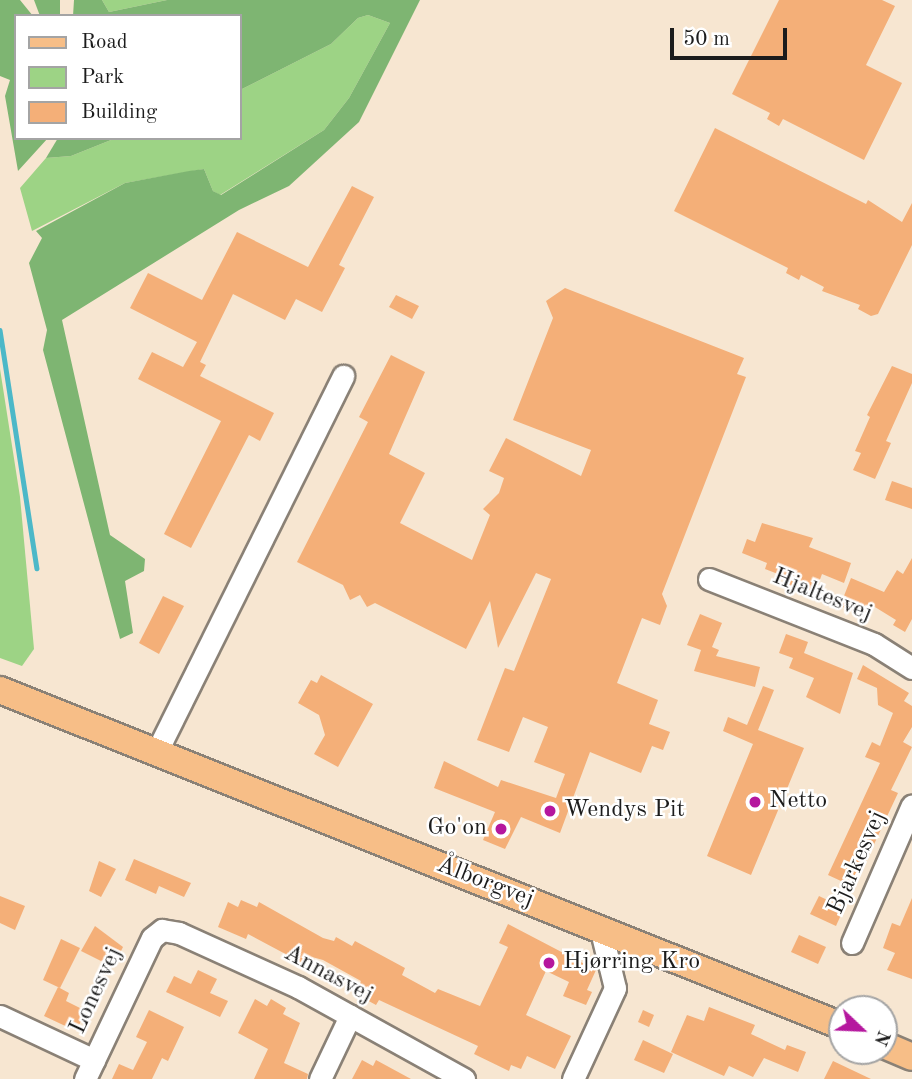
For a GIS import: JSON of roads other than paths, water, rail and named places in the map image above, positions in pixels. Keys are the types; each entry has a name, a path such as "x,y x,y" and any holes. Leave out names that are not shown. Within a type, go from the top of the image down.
{"main road":[{"name":"Ålborgvej","path":"0,690 828,1018"}],"street":[{"path":"157,751 343,376"},
{"name":"Hjaltesvej","path":"709,579 874,644 912,668"},
{"name":"Bjarkesvej","path":"852,943 912,805"},
{"path":"573,1079 615,988 600,927"},
{"name":"Annasvej","path":"162,930 179,933 237,958 464,1079"},
{"name":"Lonesvej","path":"89,1070 152,938 162,930"},
{"path":"0,1016 89,1070"},
{"path":"320,1079 350,1016"}],"waterway":[{"path":"0,330 37,568"}],"place":[{"name":"Netto","path":"755,802"},
{"name":"Wendys Pit","path":"550,811"},
{"name":"Go'on","path":"501,829"},
{"name":"Hjørring Kro","path":"549,963"}]}
